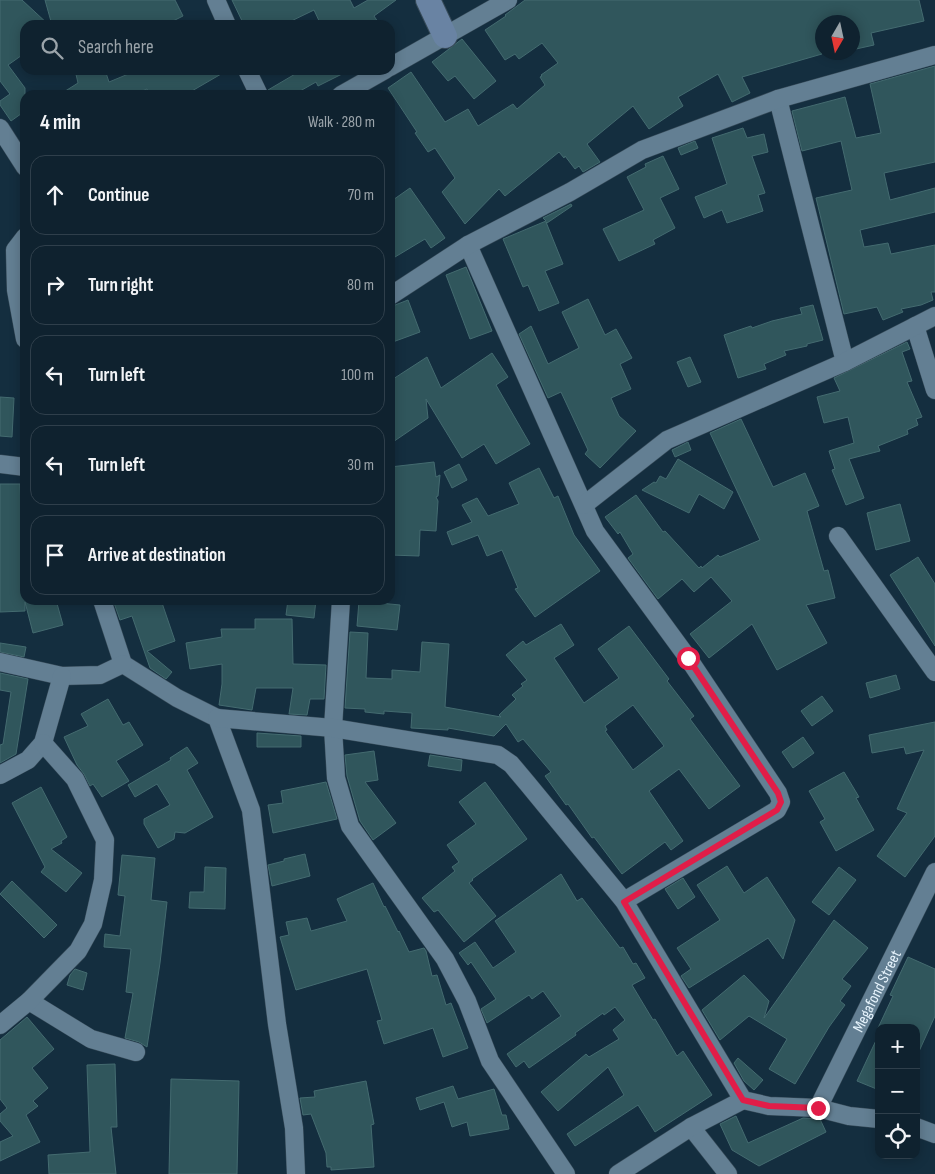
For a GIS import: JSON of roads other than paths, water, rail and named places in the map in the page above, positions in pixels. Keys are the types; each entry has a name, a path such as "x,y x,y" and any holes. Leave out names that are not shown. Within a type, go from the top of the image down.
{"street":[{"path":"216,0 225,20"},
{"path":"428,0 445,36"},
{"path":"395,64 508,0"},
{"path":"395,293 468,245 570,192 642,150 778,99 935,55"},
{"path":"249,75 257,90"},
{"path":"351,90 376,75"},
{"path":"778,99 846,362"},
{"path":"0,128 20,159"},
{"path":"13,244 16,290 20,312"},
{"path":"468,245 526,380 595,532 688,658 778,793 781,802 777,810 624,902"},
{"path":"584,505 666,440 846,362 935,316"},
{"path":"915,326 935,390"},
{"path":"0,464 20,466"},
{"path":"838,536 935,672"},
{"path":"104,605 123,664 178,698 217,718 333,728 498,755 511,764 624,902 743,1100"},
{"path":"341,605 333,728 336,778 350,826 445,959 467,1001 490,1061 566,1174"},
{"path":"0,662 62,676 100,675 123,664"},
{"path":"0,775 28,760 43,743 62,676"},
{"path":"217,718 251,810 277,1024 294,1128 296,1174"},
{"path":"0,1025 30,1001 78,951 93,924 103,880 105,840 75,779 43,743"},
{"name":"Megafond Street","path":"818,1108 935,872"},
{"path":"30,1001 91,1039 136,1052"},
{"path":"618,1174 691,1127 743,1100 769,1106 818,1108 849,1116 875,1119"},
{"path":"691,1127 728,1174"},
{"path":"920,1128 935,1134"}]}
